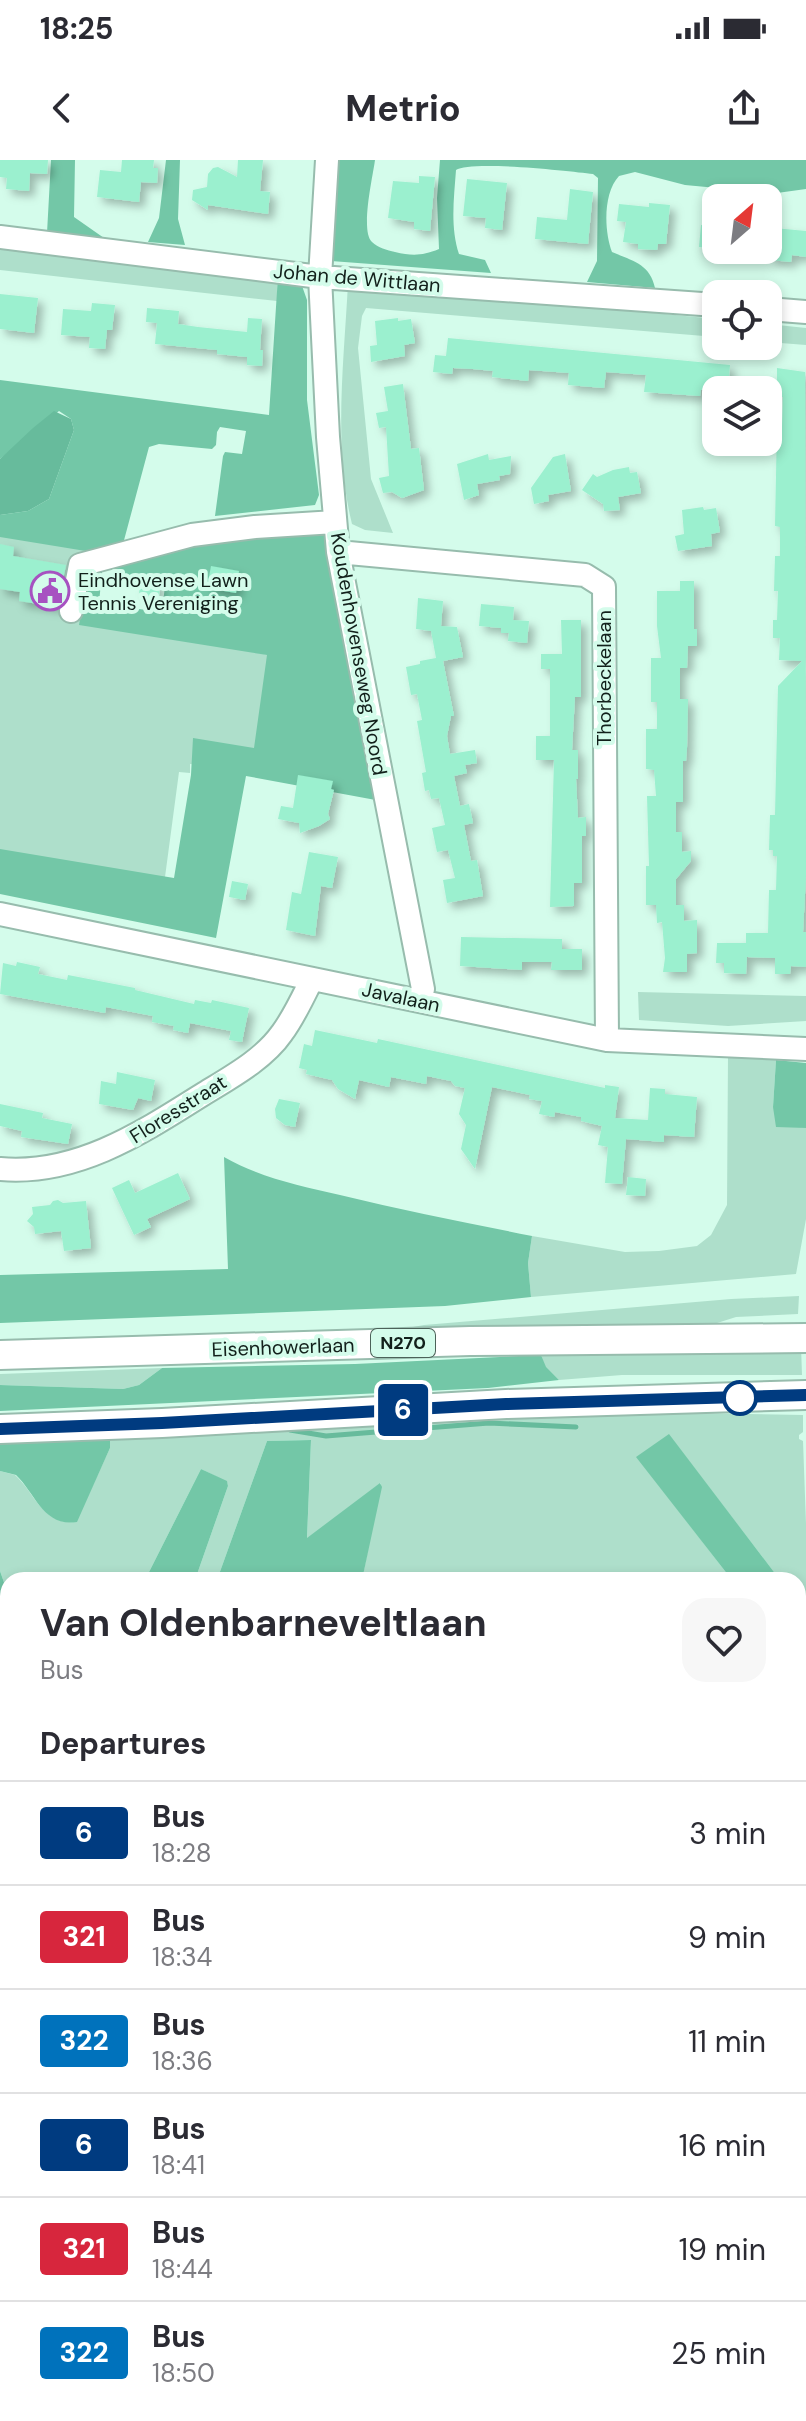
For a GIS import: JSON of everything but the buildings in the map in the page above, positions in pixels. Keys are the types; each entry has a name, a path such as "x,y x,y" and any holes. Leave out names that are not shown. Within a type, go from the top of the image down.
{"main road":[{"name":"Eisenhowerlaan","path":"0,1355 470,1341 806,1338"},
{"path":"0,1429 506,1404 806,1395"}],"street":[{"name":"Koudenhovenseweg Noord","path":"327,160 320,277 338,552 423,989 420,1001"},
{"name":"Johan de Wittlaan","path":"0,237 320,277 702,304"},
{"path":"782,310 806,312"},
{"path":"71,611 80,565 192,535 335,522"},
{"name":"Thorbeckelaan","path":"338,552 585,575 604,587 607,1040"},
{"name":"Javalaan","path":"0,914 607,1040 806,1049"},
{"name":"Floresstraat","path":"0,1169 15,1171 55,1165 103,1152 137,1136 252,1062 282,1034 312,979"}],"shaded area":[{"path":"51,160 75,160 74,217 104,238 47,233"},
{"path":"166,160 180,160 178,219 185,245 148,242 159,218"},
{"path":"339,160 375,160 367,215 369,236 380,247 412,255 439,249 437,198 440,160 806,160 806,189 782,192 782,184 702,184 702,187 635,172 619,176 610,192 606,212 612,252 645,268 655,288 587,282 597,261 598,178 593,174 543,169 480,166 456,170 454,223 459,254 485,260 491,273 331,261"},
{"path":"0,245 278,276 277,301 0,270"},
{"path":"278,276 301,283 307,300 307,400 319,495 315,505 215,516 223,456 225,452 242,454 246,431 220,427 212,449 159,444 149,447 123,544 104,554 0,537 0,515 28,511 49,499 74,430 71,419 59,411 0,459 0,380 269,415"},
{"path":"348,283 702,318 702,336 366,308 358,348 371,479 393,533 365,530 352,524 343,465 341,404"},
{"path":"782,325 806,328 806,345 782,343"},
{"path":"54,411 71,419 74,430 49,499 28,511 0,515 0,459"},
{"path":"324,519 381,801 246,776 216,938 0,894 0,849 174,878 191,775 193,738 254,748 267,655 79,625 88,571 103,562 99,603 159,612 162,611 165,586 117,579 114,575 115,560"},
{"path":"0,535 88,549 81,620 274,656 254,770 190,764 190,773 179,772 163,892 0,860"},
{"path":"638,992 806,996 806,1021 728,1026 639,1020"},
{"path":"728,1056 776,1060 773,1107 794,1126 806,1128 806,1219 796,1274 531,1297 528,1263 532,1236 625,1252 697,1246 711,1235 727,1205"},
{"path":"776,1060 806,1063 806,1128 776,1127 773,1107"},
{"path":"224,1157 252,1171 295,1185 532,1236 528,1263 531,1297 445,1306 0,1323 0,1275 228,1269"},
{"path":"799,1296 798,1314 736,1317 695,1330 364,1336 424,1325"},
{"path":"801,1346 802,1375 622,1375 559,1380 545,1367 541,1355"},
{"path":"541,1355 546,1367 559,1380 488,1388 0,1411 0,1385 123,1389 139,1385 162,1368 355,1364"},
{"path":"162,1368 139,1385 123,1389 0,1385 0,1374"},
{"path":"620,1412 803,1415 803,1432 799,1439 803,1441 806,1572 774,1572 669,1435 637,1457 726,1572 364,1572 381,1483 307,1539 311,1440 267,1441 220,1572 198,1572 228,1486 227,1482 201,1469 149,1572 0,1572 0,1471 15,1475 55,1519 76,1522 110,1448 110,1439"},
{"path":"669,1434 774,1572 726,1572 636,1457"},
{"path":"110,1439 110,1448 77,1522 65,1522 48,1514 16,1475 0,1471 0,1444"},
{"path":"311,1440 307,1538 380,1483 382,1487 364,1572 220,1572 267,1441"},
{"path":"201,1469 227,1481 228,1486 198,1572 149,1572"}],"waterway":[{"path":"290,1430 326,1436 489,1423 576,1427"}],"bus line":[{"name":"6","path":"0,1429 506,1404 806,1395"}],"place":[{"name":"Eindhovense Lawn Tennis Vereniging","path":"50,591"}]}
